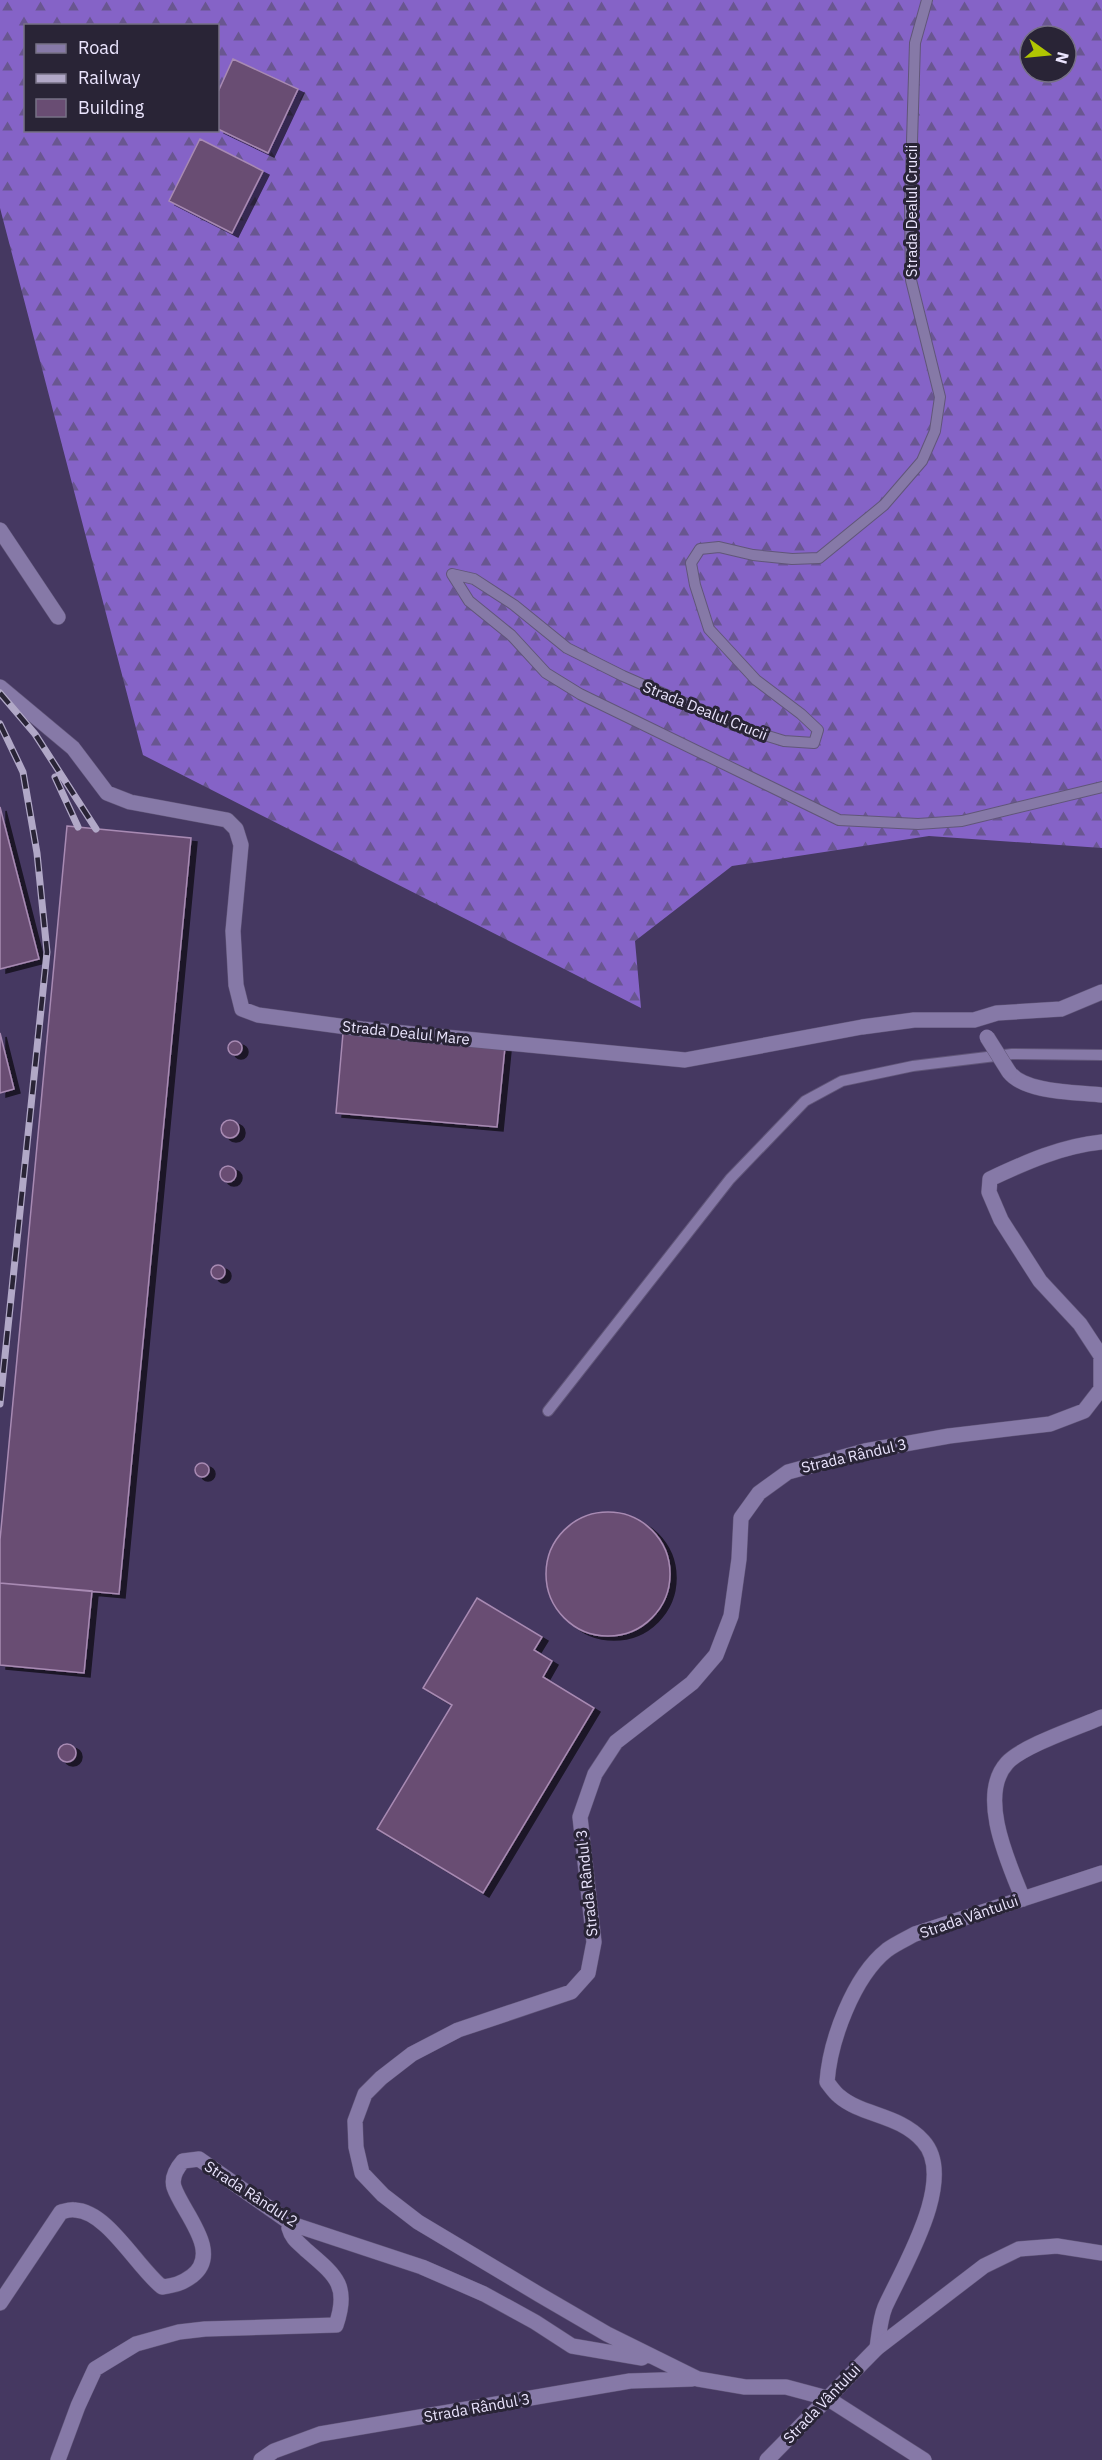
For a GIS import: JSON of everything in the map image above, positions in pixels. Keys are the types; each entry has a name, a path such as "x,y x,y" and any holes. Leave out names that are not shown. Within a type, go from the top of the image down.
{"street":[{"path":"0,530 58,617"},
{"name":"Strada Dealul Mare","path":"0,687 73,748 107,793 130,801 227,820 236,829 241,845 233,931 236,985 242,1009 258,1015 374,1030 685,1060 862,1027 914,1020 974,1020"},
{"path":"1102,992 1061,1009 997,1013 974,1020 1015,1080 1034,1087 1102,1095"},
{"name":"Strada Rândul 3","path":"698,2379 607,2334 418,2222 383,2195 362,2172 356,2147 355,2121 365,2094 381,2078 412,2054 458,2030 571,1992 588,1973 594,1942 580,1817 587,1795 595,1774 616,1742 692,1683 716,1655 731,1616 740,1559 741,1518 759,1493 788,1472 865,1450 949,1436 1050,1424 1084,1411 1101,1389 1101,1356 1080,1324 1040,1281 1001,1220 989,1192 990,1179 1013,1168 1049,1153 1083,1144 1102,1142"},
{"path":"1023,1899 1007,1860 995,1815 996,1784 1007,1763 1038,1744 1102,1717"},
{"name":"Strada Vântului","path":"877,2348 884,2310 911,2258 923,2224 934,2188 934,2162 925,2142 907,2127 840,2097 827,2082 829,2059 846,2011 870,1967 888,1950 915,1934 1102,1873"},
{"name":"Strada Rândul 2","path":"0,2303 61,2212 76,2210 92,2215 108,2228 148,2276 162,2287 179,2285 198,2271 204,2254 201,2239 173,2185 176,2170 183,2161 199,2159 292,2224 422,2267 484,2294 535,2322 572,2346 659,2361"},
{"path":"58,2460 95,2368 136,2344 178,2332 205,2329 336,2325 342,2309 343,2293 330,2271 292,2237 289,2228 292,2224"},
{"name":"Strada Vântului","path":"767,2460 877,2348 984,2266 1018,2249 1057,2246 1102,2253"},
{"name":"Strada Rândul 3","path":"261,2460 274,2451 320,2434 630,2381 698,2379 745,2387 786,2387 827,2398 924,2460"}],"lane":[{"name":"Strada Dealul Crucii","path":"927,0 915,44 910,207 911,280 940,397 935,431 922,461 884,505 819,558 792,559 753,555 719,548 700,549 691,563 695,585 709,628 756,680 818,730 814,743 784,741 742,728 622,676 567,648 514,605 474,579 452,574 469,601 511,635 546,673 580,694 838,820 918,824 962,821 1102,787"},
{"path":"548,1411 730,1179 805,1101 842,1081 913,1066 1012,1054 1102,1055"}],"green space":[{"path":"0,0 1102,0 1102,848 929,836 732,866 635,941 641,1008 143,755 0,208"}],"building":[{"path":"233,59 298,89 268,153 219,129 219,90"},
{"path":"200,139 263,171 232,233 169,201"},
{"path":"0,807 39,959 0,969"},
{"path":"67,826 191,838 119,1594 0,1583 0,1540"},
{"path":"0,1033 14,1089 0,1093"},
{"path":"343,1033 505,1047 497,1127 336,1113"},
{"path":"232,1041 238,1041 242,1048 238,1055 232,1055 228,1051 228,1045"},
{"path":"230,1120 236,1123 239,1129 236,1135 230,1138 224,1135 221,1129 224,1123"},
{"path":"228,1166 236,1174 228,1182 220,1174"},
{"path":"215,1265 221,1265 225,1272 221,1279 215,1279 211,1275 211,1269"},
{"path":"199,1463 205,1463 209,1470 205,1477 199,1477 195,1473 195,1467"},
{"path":"608,1512 632,1517 643,1522 652,1530 660,1539 665,1550 670,1574 665,1598 660,1609 652,1618 643,1626 632,1631 608,1636 584,1631 573,1626 564,1618 556,1609 551,1598 546,1574 551,1550 556,1539 564,1530 573,1522 584,1517"},
{"path":"0,1583 92,1591 84,1673 0,1665"},
{"path":"477,1598 542,1637 534,1650 552,1661 543,1677 594,1708 483,1893 377,1829 452,1705 423,1688"},
{"path":"67,1744 73,1747 76,1753 73,1759 67,1762 61,1759 58,1753 61,1747"}],"railway":[{"path":"0,693 35,734 96,829"},
{"path":"0,724 23,772 37,853 47,952 0,1404"},
{"path":"55,777 78,827"}]}
